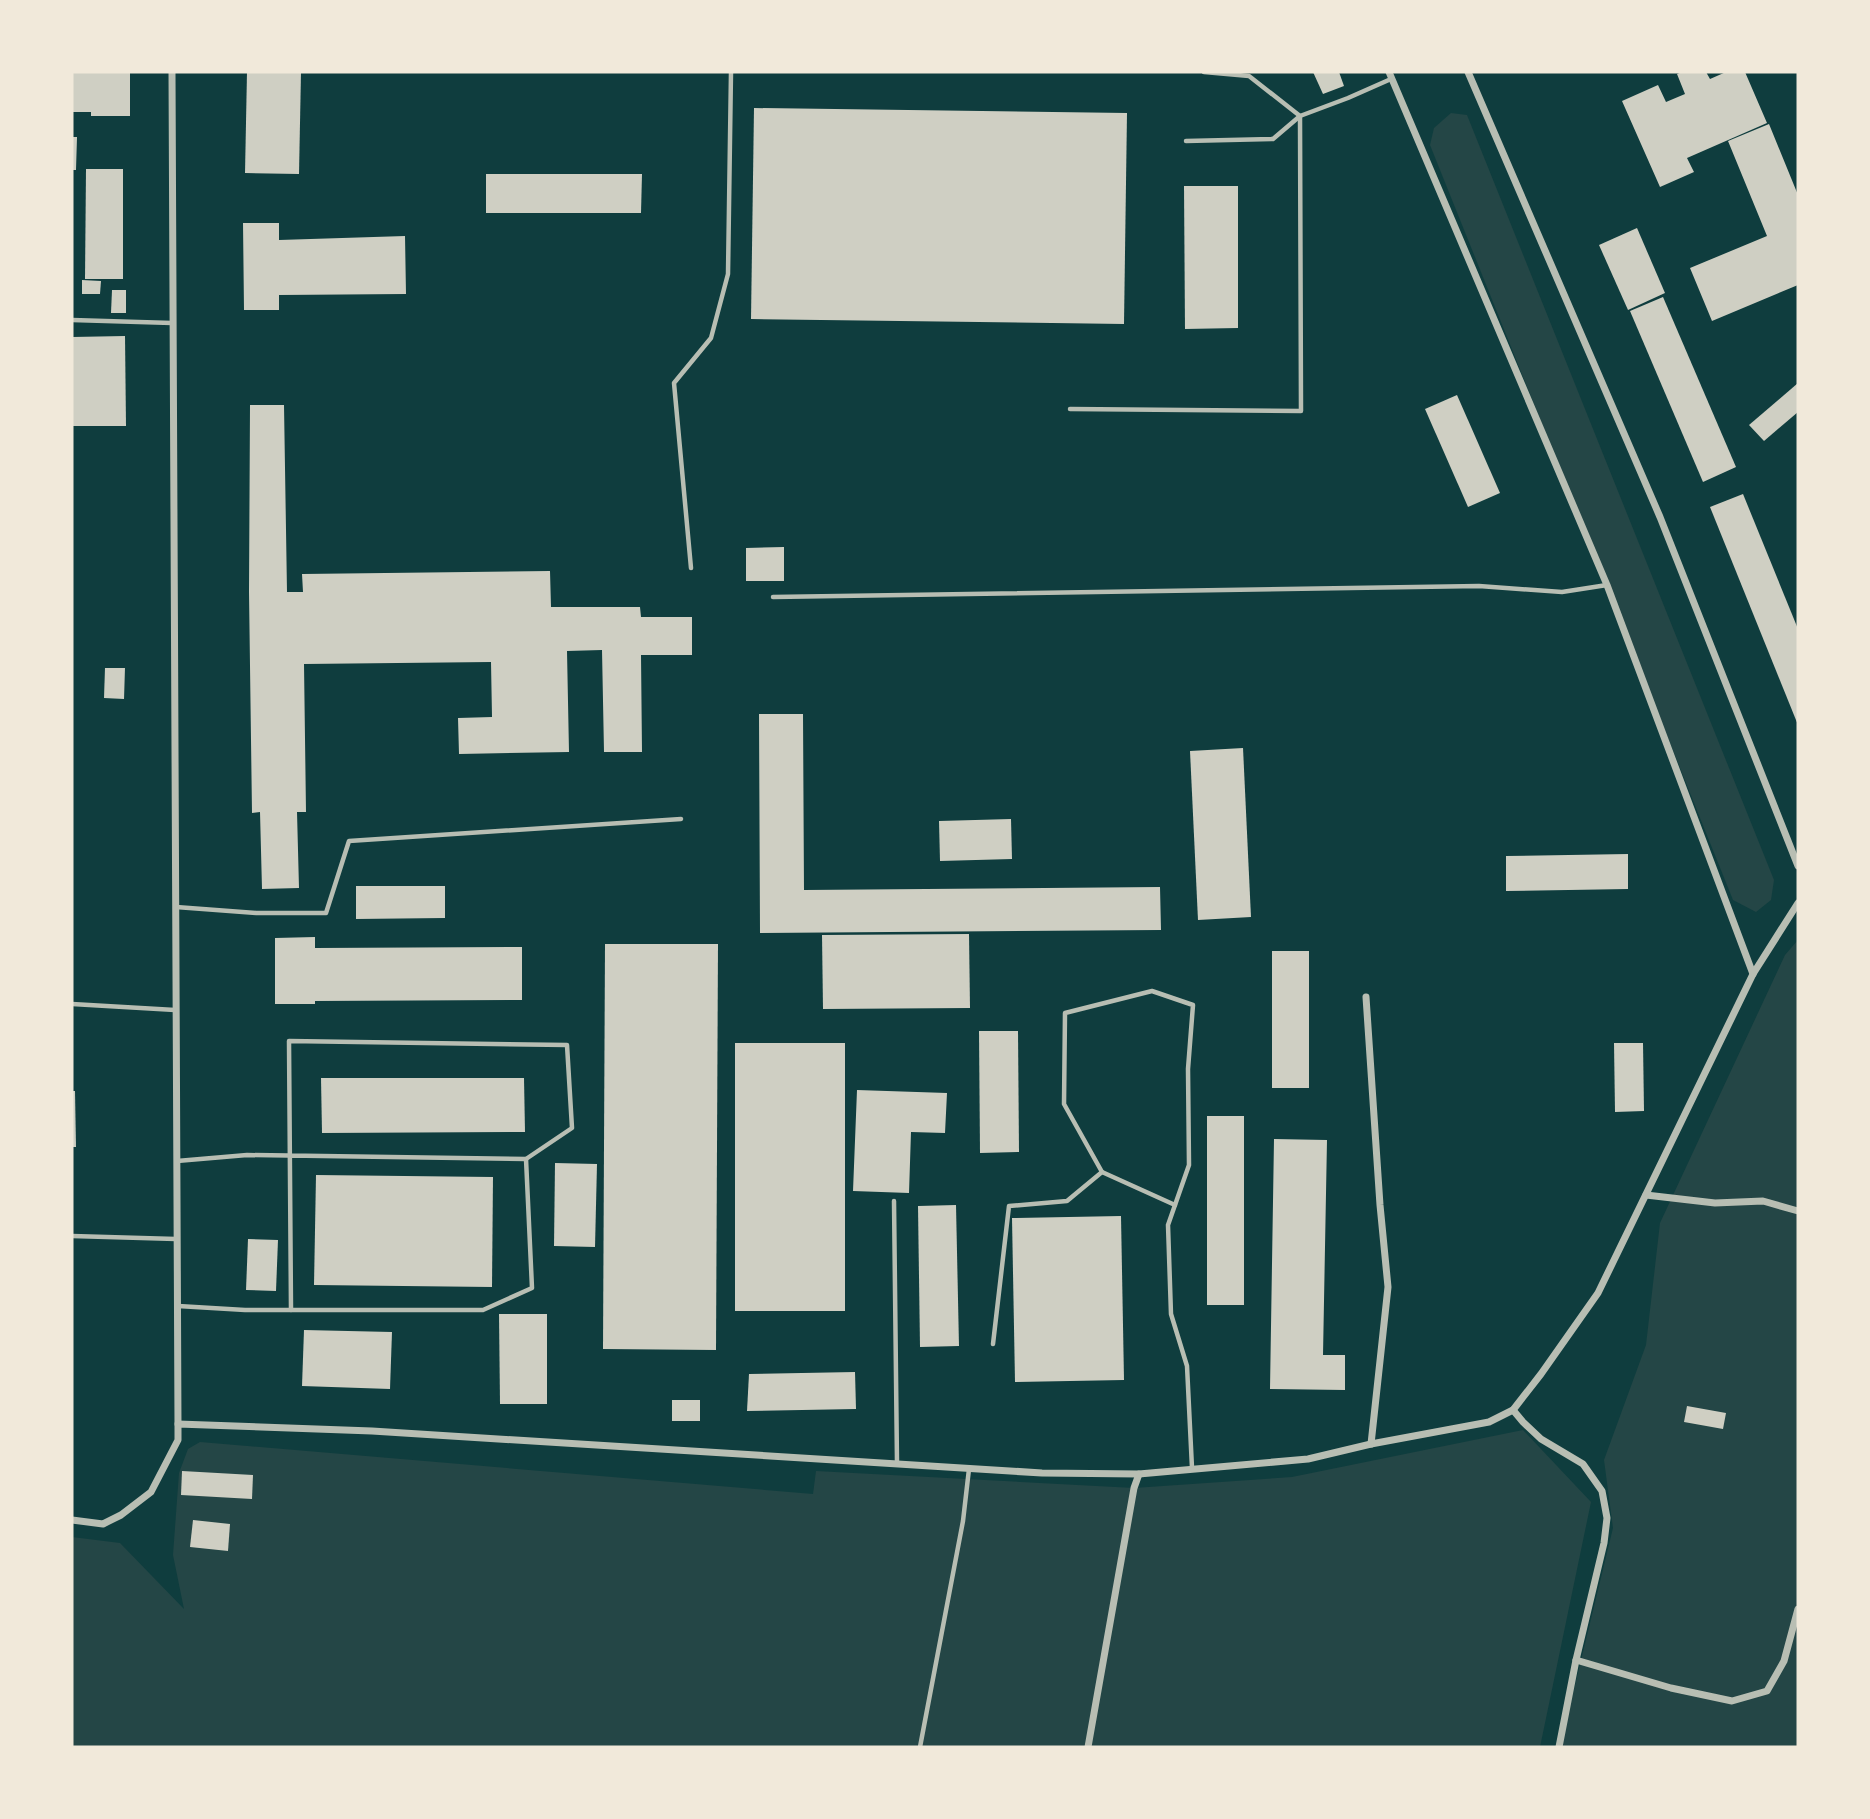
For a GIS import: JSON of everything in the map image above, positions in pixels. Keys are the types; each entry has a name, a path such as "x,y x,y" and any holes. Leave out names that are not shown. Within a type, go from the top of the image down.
{"street":[{"path":"72,1520 103,1524 121,1515 150,1493 178,1440 172,72"},
{"path":"1468,72 1660,517 1798,866"},
{"path":"1390,75 1607,585 1753,974"},
{"path":"178,1424 372,1431 1042,1473 1139,1474 1308,1459 1489,1422 1513,1409 1598,1293 1753,974 1798,903"},
{"path":"1366,997 1388,1287 1371,1444"},
{"path":"1646,1195 1715,1203 1763,1201 1798,1211"},
{"path":"1513,1409 1541,1439 1583,1464 1602,1491 1607,1518 1559,1747"},
{"path":"1088,1747 1134,1488 1139,1474"},
{"path":"1576,1660 1671,1688 1732,1700 1766,1691 1784,1661 1798,1609"}],"lane":[{"path":"691,568 674,383 712,338 728,274 731,72"},
{"path":"1204,72 1250,76 1300,116"},
{"path":"1186,141 1273,139 1300,116 1348,98 1390,75"},
{"path":"1070,409 1301,411 1300,116"},
{"path":"72,320 172,323"},
{"path":"773,597 1479,586 1562,592 1607,585"},
{"path":"176,906 256,913 326,913 349,841 681,819"},
{"path":"1175,1205 1102,1172 1064,1104 1065,1013 1152,991 1193,1005 1188,1069 1189,1165 1175,1205 1168,1225 1171,1314 1186,1366 1192,1468"},
{"path":"72,1004 176,1010"},
{"path":"177,1161 247,1155 291,1156 526,1159 572,1129 567,1045 289,1041 291,1156 291,1310"},
{"path":"178,1306 291,1310 484,1310 532,1288 526,1159"},
{"path":"993,1344 1009,1206 1067,1201 1102,1172"},
{"path":"894,1201 897,1464"},
{"path":"72,1236 177,1240"},
{"path":"920,1747 963,1521 969,1469"}],"shaded area":[{"path":"1451,113 1467,115 1774,880 1771,900 1756,912 1733,900 1430,145 1434,128"},
{"path":"1798,940 1798,1747 1560,1747 1613,1528 1604,1460 1646,1345 1660,1223 1785,955"},
{"path":"1523,1430 1591,1502 1540,1747 72,1747 72,1537 120,1543 184,1609 173,1555 179,1473 188,1449 200,1442 813,1494 816,1471 1134,1488 1292,1477"}],"building":[{"path":"72,72 130,72 130,116 91,116 91,112 72,112"},
{"path":"247,72 301,72 299,174 245,173"},
{"path":"1313,72 1339,72 1344,86 1323,94"},
{"path":"1706,72 1710,79 1726,72 1745,72 1767,123 1687,158 1694,172 1660,187 1622,101 1658,85 1666,102 1685,94 1677,74"},
{"path":"754,108 1127,113 1124,324 751,319"},
{"path":"1769,124 1798,195 1798,285 1712,321 1690,268 1767,236 1728,141"},
{"path":"72,137 77,137 76,170 72,170"},
{"path":"86,169 123,169 123,279 85,279"},
{"path":"486,174 642,174 641,213 486,213"},
{"path":"1184,186 1238,186 1238,328 1185,329"},
{"path":"243,223 279,223 279,240 405,236 406,294 279,295 279,310 244,310"},
{"path":"1637,228 1665,293 1628,310 1599,245"},
{"path":"82,280 101,281 100,294 82,294"},
{"path":"112,290 126,290 126,313 111,313"},
{"path":"1663,297 1736,467 1703,482 1630,311"},
{"path":"125,336 126,426 72,426 72,337"},
{"path":"1798,383 1798,412 1764,441 1749,425"},
{"path":"1457,395 1500,493 1468,507 1425,409"},
{"path":"250,405 284,405 287,592 303,592 302,574 550,571 551,607 640,607 641,617 692,617 692,655 641,655 642,752 604,752 602,650 567,651 569,752 459,754 458,718 492,717 491,662 304,664 306,812 297,812 299,888 262,889 260,812 252,813"},
{"path":"1743,494 1798,629 1798,725 1710,507"},
{"path":"784,547 784,581 746,581 746,548"},
{"path":"105,668 125,668 124,699 104,698"},
{"path":"759,714 803,714 804,890 1160,887 1161,930 760,933"},
{"path":"1243,748 1251,917 1198,920 1190,751"},
{"path":"1011,819 1012,859 940,861 939,821"},
{"path":"1628,854 1628,889 1506,891 1506,856"},
{"path":"356,886 445,886 445,918 356,919"},
{"path":"969,934 970,1008 823,1009 822,935"},
{"path":"315,937 315,948 522,947 522,1000 315,1001 315,1004 275,1004 275,938"},
{"path":"605,944 718,944 716,1350 603,1349"},
{"path":"1272,951 1309,951 1309,1088 1272,1088"},
{"path":"979,1031 1018,1031 1019,1152 980,1153"},
{"path":"735,1043 845,1043 845,1311 735,1311"},
{"path":"1614,1043 1643,1043 1644,1111 1615,1112"},
{"path":"321,1078 524,1078 525,1132 322,1133"},
{"path":"857,1090 947,1093 945,1133 911,1132 909,1193 853,1191"},
{"path":"72,1091 75,1091 76,1147 72,1147"},
{"path":"1207,1116 1244,1116 1244,1305 1207,1305"},
{"path":"1274,1139 1327,1140 1323,1355 1345,1355 1345,1390 1270,1389"},
{"path":"555,1163 597,1164 595,1247 554,1246"},
{"path":"316,1175 493,1177 492,1287 314,1285"},
{"path":"956,1205 959,1346 920,1347 918,1206"},
{"path":"1121,1216 1124,1380 1015,1382 1012,1218"},
{"path":"248,1239 278,1240 276,1291 246,1290"},
{"path":"499,1314 547,1314 547,1404 500,1404"},
{"path":"304,1330 392,1332 390,1389 302,1386"},
{"path":"855,1372 856,1409 747,1411 749,1374"},
{"path":"672,1400 700,1400 700,1421 672,1421"},
{"path":"1687,1406 1726,1413 1723,1429 1684,1422"},
{"path":"182,1471 253,1475 252,1499 181,1495"},
{"path":"193,1520 230,1524 228,1551 190,1547"}]}
